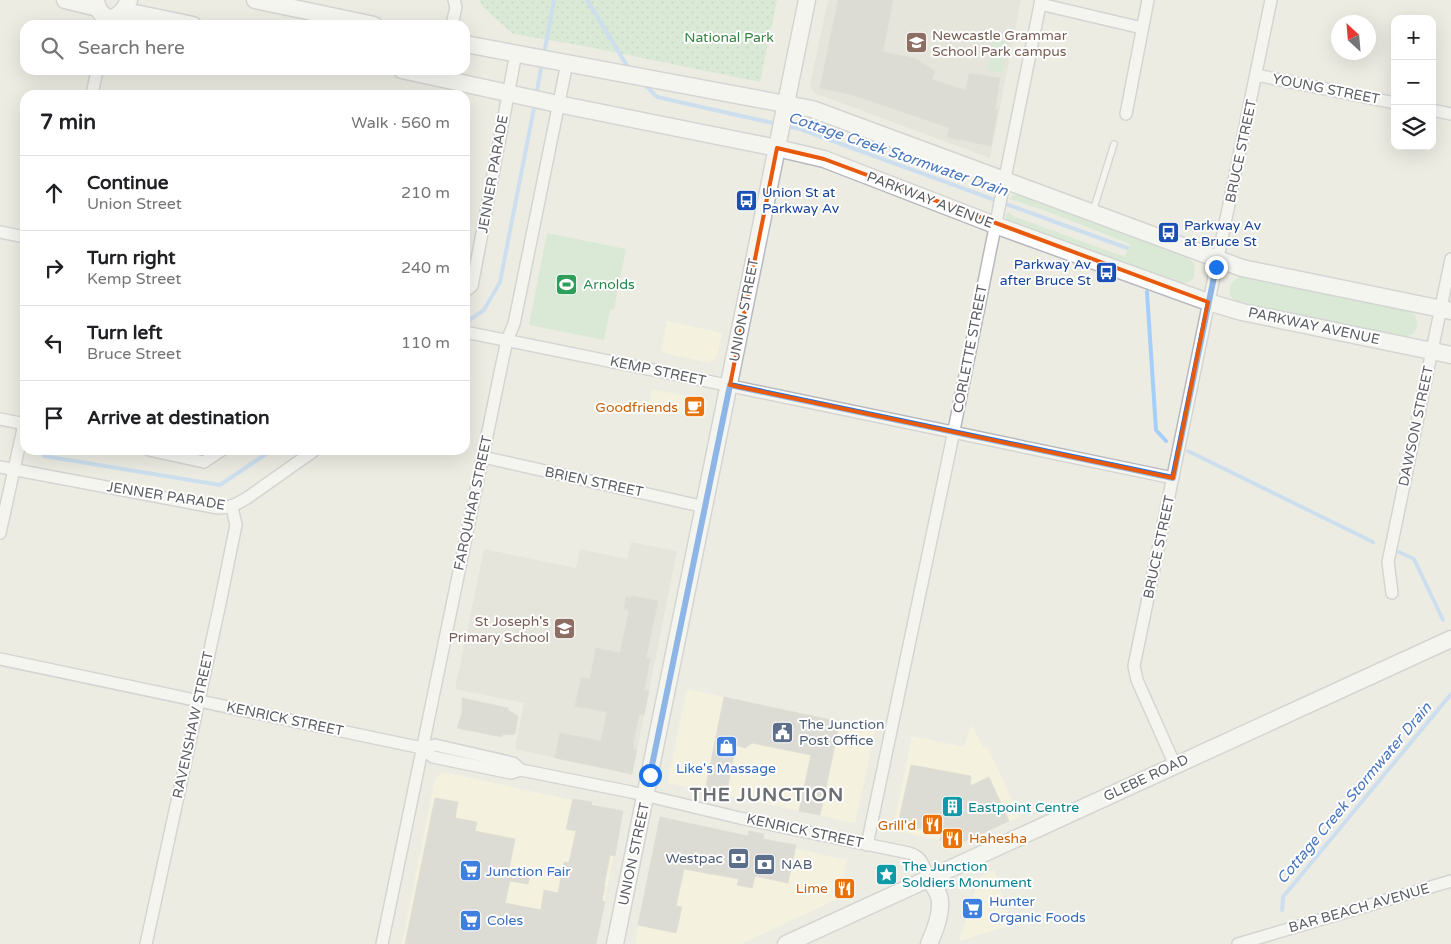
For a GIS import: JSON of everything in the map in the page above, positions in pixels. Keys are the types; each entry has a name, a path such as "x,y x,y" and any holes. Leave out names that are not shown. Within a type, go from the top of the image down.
{"main road":[{"path":"66,0 110,13 140,14 169,20"},
{"path":"255,0 350,20"},
{"name":"UNION STREET","path":"615,944 807,0"},
{"path":"470,45 660,81 785,109 812,109 1242,268 1446,310"},
{"name":"PARKWAY AVENUE","path":"425,75 558,104 778,142 995,225 1208,302 1242,312 1451,355"},
{"name":"GLEBE ROAD","path":"786,944 1451,639"},
{"path":"930,878 940,903 937,922 930,944"}],"street":[{"path":"453,20 456,7 454,0"},
{"path":"1126,114 1148,0"},
{"name":"BRUCE STREET","path":"1175,765 1137,680 1134,666 1271,0"},
{"path":"1041,2 1142,28"},
{"name":"CORLETTE STREET","path":"867,845 1041,2"},
{"name":"JENNER PARADE","path":"470,287 472,286 516,53"},
{"name":"FARQUHAR STREET","path":"382,944 507,340 514,324 567,63"},
{"path":"93,90 96,75"},
{"name":"YOUNG STREET","path":"1256,75 1391,102"},
{"path":"1436,111 1451,114"},
{"path":"0,232 20,236"},
{"name":"DAWSON STREET","path":"1392,593 1388,562 1431,351 1446,310 1451,259"},
{"name":"KEMP STREET","path":"470,334 730,385 1173,478"},
{"path":"0,419 20,422"},
{"path":"0,533 20,443"},
{"path":"172,455 204,462 214,455"},
{"name":"JENNER PARADE","path":"0,467 218,508 232,506 247,498 308,455"},
{"name":"BRIEN STREET","path":"483,458 705,507"},
{"name":"RAVENSHAW STREET","path":"146,944 236,525 232,506"},
{"name":"KENRICK STREET","path":"0,659 422,748 433,757 511,773 521,770 917,855 930,878"},
{"name":"BAR BEACH AVENUE","path":"1238,944 1451,881"}],"lane":[{"path":"1092,213 1114,144"}],"highlighted area":[{"path":"777,148 824,159 1208,302 1173,478 730,385"}],"shaded area":[{"name":"Newcastle Grammar School Park campus","path":"828,0 1021,0 990,158 814,93 810,85"},
{"path":"667,321 722,333 716,358 709,363 661,352"},
{"path":"652,389 708,401 704,419 648,408"},
{"name":"St Joseph's Primary School","path":"631,542 677,551 632,775 515,749 524,703 455,689 484,549 576,568 580,549 627,559"},
{"path":"687,689 875,730 855,823 669,783 668,780"},
{"path":"971,725 983,747 988,748 1020,817 959,844 893,830 912,736 964,747"},
{"path":"443,772 622,811 596,944 402,944 435,778"},
{"path":"665,820 847,860 839,898 741,944 635,944 658,825"},
{"path":"994,870 1011,925 959,941 980,877"}],"green space":[{"name":"National Park","path":"479,0 777,0 760,82 584,46 513,34 482,6"},
{"path":"993,39 1008,42 1002,73 987,70"},
{"path":"1017,194 1133,234 1151,244 1188,257 1195,265 1194,277 1189,282 1182,284 1007,221 1005,216 1008,212 1015,217 1125,257 1130,244 1010,199"},
{"path":"547,233 626,249 614,309 610,310 604,340 529,325"},
{"path":"1242,276 1412,311 1416,317 1417,326 1412,335 1402,337 1237,304 1230,295 1230,288 1236,279"}],"building":[{"path":"838,0 893,0 883,52 914,58 935,71 932,79 966,91 969,73 1000,78 995,109 998,109 991,146 947,137 949,128 944,126 853,95 820,88"},
{"path":"632,596 658,601 646,658 650,659 644,690 649,691 644,715 639,714 633,743 633,749 637,749 632,774 555,758 560,733 601,741 607,712 575,706 581,678 590,679 596,648 620,653 629,611 624,609 626,597 631,598"},
{"path":"724,697 840,722 820,815 799,811 811,755 752,743 745,748 736,745 726,795 705,791"},
{"path":"462,698 508,708 508,710 518,716 515,734 502,735 502,737 457,728 462,713"},
{"name":"Eastpoint Centre","path":"911,765 971,776 970,786 989,777 1009,821 959,844 940,840 942,833 898,824"},
{"name":"Junction Fair","path":"435,798 458,802 455,818 477,822 475,831 515,839 509,869 531,873 528,884 510,881 505,903 541,910 544,890 558,893 564,862 569,863 576,831 566,829 573,799 592,802 591,805 623,811 615,856 610,855 602,901 605,902 596,944 405,944"},
{"path":"660,817 748,836 749,831 764,834 763,839 796,845 788,883 755,876 752,888 737,885 739,879 684,869 676,906 682,907 676,933 638,925"}],"waterway":[{"path":"544,54 554,0"},
{"name":"Cottage Creek Stormwater Drain","path":"587,0 629,69"},
{"path":"536,96 542,63"},
{"name":"Cottage Creek Stormwater Drain","path":"643,83 657,97 777,124"},
{"path":"470,320 484,310 500,282 535,103"},
{"name":"Cottage Creek Stormwater Drain","path":"786,126 800,129 1127,248"},
{"name":"Cottage Creek Stormwater Drain","path":"1147,292 1156,430 1166,441"},
{"name":"Cottage Creek Stormwater Drain","path":"1188,451 1373,542"},
{"path":"44,456 220,485 265,455"},
{"name":"Cottage Creek Stormwater Drain","path":"1399,552 1414,559 1443,620"},
{"name":"Cottage Creek Stormwater Drain","path":"1282,910 1283,897 1451,694"}],"place":[{"name":"Newcastle Grammar School Park campus","path":"916,43"},
{"name":"Union St at Parkway Av","path":"746,200"},
{"name":"Parkway Av at Bruce St","path":"1168,233"},
{"name":"Parkway Av after Bruce St","path":"1107,272"},
{"name":"Arnolds","path":"567,284"},
{"name":"Goodfriends","path":"694,407"},
{"name":"St Joseph's Primary School","path":"565,629"},
{"name":"The Junction Post Office","path":"783,732"},
{"name":"Like's Massage","path":"726,746"},
{"name":"Eastpoint Centre","path":"952,807"},
{"name":"Grill'd","path":"932,825"},
{"name":"Hahesha","path":"953,838"},
{"name":"Westpac","path":"739,858"},
{"name":"NAB","path":"765,864"},
{"name":"Junction Fair","path":"470,871"},
{"name":"The Junction Soldiers Monument","path":"886,874"},
{"name":"Lime","path":"844,888"},
{"name":"Hunter Organic Foods","path":"973,909"},
{"name":"Coles","path":"471,920"}],"district":[{"name":"THE JUNCTION","path":"767,795"}],"route":[{"path":"650,775 730,385 964,436 1173,478 1216,267"}]}
